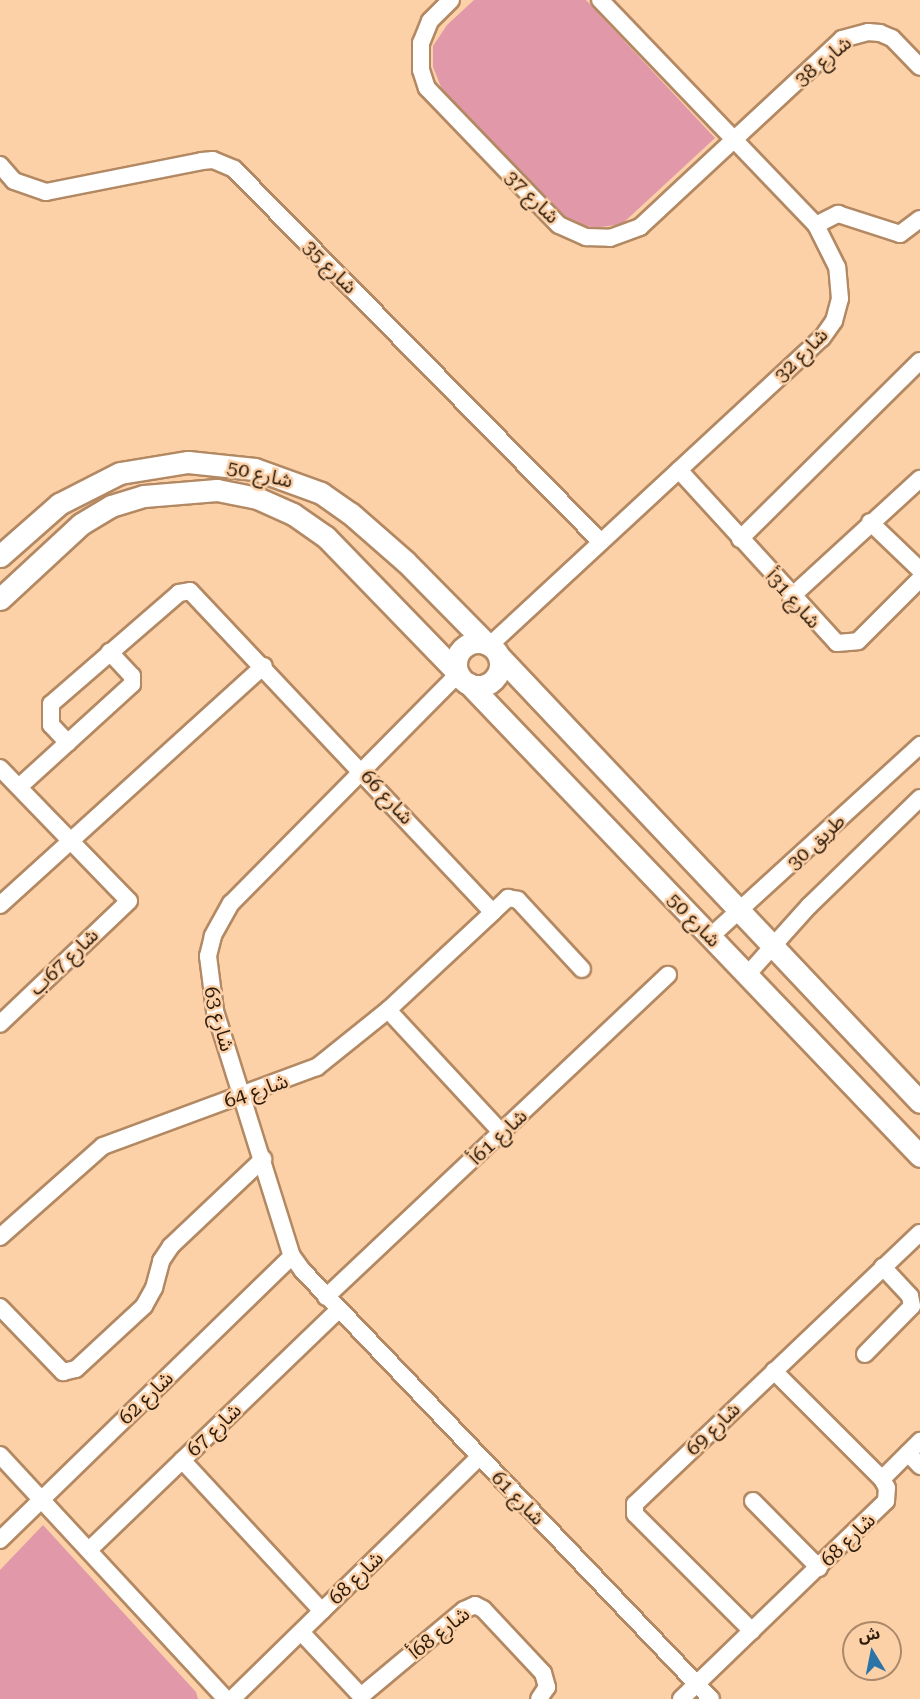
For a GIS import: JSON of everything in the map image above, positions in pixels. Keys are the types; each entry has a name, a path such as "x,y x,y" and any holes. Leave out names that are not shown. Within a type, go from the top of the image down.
{"street":[{"name":"شارع 37","path":"451,0 430,21 421,43 421,70 427,88 559,225 572,232 610,238 640,227 733,140"},
{"name":"شارع 32","path":"492,648 601,542 822,338 834,321 840,284 832,254 816,225 600,0"},
{"name":"شارع 38","path":"733,140 842,39 854,34 868,32 892,38 920,67"},
{"name":"شارع 35","path":"0,165 14,181 46,192 202,160 213,160 234,169 601,542"},
{"path":"816,225 838,214 894,234 905,232 920,219"},
{"path":"740,539 920,362"},
{"name":"شارع 50","path":"0,556 59,504 120,473 188,462 255,469 321,493 350,513 406,562 492,648 920,1102"},
{"name":"شارع 31أ","path":"680,470 830,640 844,645 858,640 920,579"},
{"path":"791,597 870,522 920,479"},
{"name":"شارع 50","path":"0,599 81,524 111,506 144,496 217,490 257,498 293,514 326,537 920,1156"},
{"path":"870,522 920,570"},
{"name":"شارع 66","path":"110,652 179,593 194,592 493,912"},
{"path":"474,642 492,648 500,669 494,680 482,686 461,677 456,659 462,648 474,642"},
{"path":"19,787 68,743 132,684 132,676 110,652 51,704 51,725 68,743"},
{"path":"0,905 264,666"},
{"name":"شارع 63","path":"326,1297 292,1256 211,994 208,956 213,936 231,903 461,677"},
{"name":"طريق 30","path":"710,937 920,745"},
{"path":"0,768 70,841"},
{"name":"طريق 30","path":"747,975 809,906 920,798"},
{"name":"شارع 67ب","path":"0,1024 129,901 70,841"},
{"path":"493,912 508,898 518,900 582,969"},
{"name":"شارع 64","path":"0,1237 103,1146 317,1067 388,1010 493,912"},
{"name":"شارع 61أ","path":"326,1297 668,975"},
{"path":"388,1010 502,1133"},
{"path":"0,1307 63,1372 76,1369 144,1306 154,1288 161,1261 171,1246 263,1159"},
{"name":"شارع 69","path":"752,1632 633,1509 920,1233"},
{"name":"شارع 62","path":"0,1540 292,1256"},
{"path":"865,1354 912,1306 910,1296 883,1267"},
{"name":"شارع 61","path":"326,1297 711,1699"},
{"name":"شارع 67","path":"89,1550 338,1310"},
{"path":"774,1371 882,1479 920,1441"},
{"path":"908,1453 920,1466"},
{"path":"0,1455 226,1699"},
{"name":"شارع 68","path":"232,1699 479,1457"},
{"path":"182,1460 322,1611"},
{"name":"شارع 68","path":"681,1699 883,1507 887,1495 882,1479"},
{"path":"753,1500 819,1568"},
{"name":"شارع 68أ","path":"301,1632 359,1697 464,1610 475,1605 483,1609 543,1673 547,1687 539,1699"}],"shaded area":[{"path":"474,0 586,0 715,138 622,224 594,228 568,221 443,92 433,67 433,46 447,25"},
{"path":"43,1525 196,1692 198,1699 0,1699 0,1570"}]}
